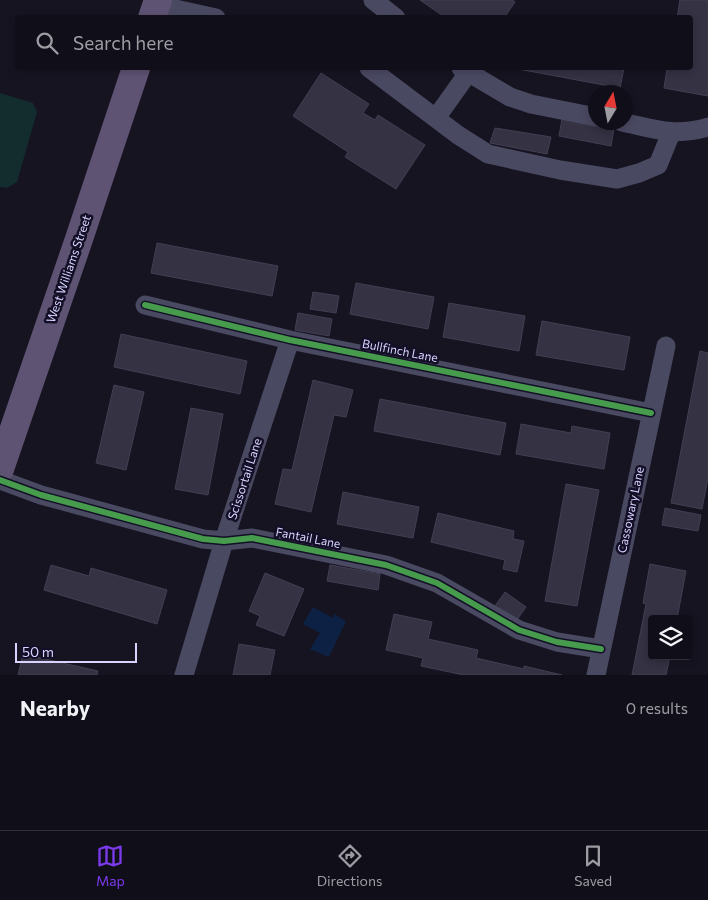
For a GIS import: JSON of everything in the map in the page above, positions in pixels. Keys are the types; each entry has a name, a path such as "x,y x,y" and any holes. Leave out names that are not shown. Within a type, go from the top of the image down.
{"main road":[{"name":"West Williams Street","path":"0,469 135,70"}],"street":[{"path":"373,0 392,15"},
{"path":"156,8 198,15"},
{"path":"372,70 458,136 488,154 560,170 617,179 639,173 658,164 671,133"},
{"path":"436,118 465,70 510,97 531,104 588,115"},
{"path":"633,124 671,133 694,131 708,127"},
{"name":"Bullfinch Lane","path":"145,305 290,340 652,413"},
{"name":"Scissortail Lane","path":"184,675 224,541 290,340"},
{"name":"Cassowary Lane","path":"596,675 666,346"},
{"name":"Fantail Lane","path":"0,480 41,494 203,539 224,541 252,538 386,565 437,582 519,630 557,642 601,649"}],"green space":[{"path":"0,93 33,103 37,112 17,182 7,188 0,187"}],"water":[{"path":"313,607 333,618 334,614 346,621 329,657 310,649 320,633 303,624"}],"building":[{"path":"420,0 512,0 515,2 506,15 442,15"},
{"path":"680,0 708,0 708,96 664,88 667,70 693,70 693,15 678,15"},
{"path":"523,70 624,70 621,85 604,85"},
{"path":"321,73 369,104 363,113 375,120 378,115 425,145 396,189 345,157 348,152 293,116"},
{"path":"562,119 588,124 588,130 614,130 611,146 559,136"},
{"path":"495,128 551,137 547,154 490,143"},
{"path":"157,243 278,266 272,296 151,273"},
{"path":"356,283 434,297 428,329 350,314"},
{"path":"313,292 339,296 336,313 310,309"},
{"path":"449,303 525,316 519,351 443,337"},
{"path":"298,313 332,319 329,336 295,330"},
{"path":"542,321 630,337 624,370 536,355"},
{"path":"121,334 247,361 240,394 114,367"},
{"path":"700,351 708,353 708,478 702,509 671,503"},
{"path":"313,380 353,390 346,417 334,415 311,512 275,504 283,469 292,470"},
{"path":"114,385 144,392 126,470 96,463"},
{"path":"380,399 506,423 500,455 374,431"},
{"path":"191,408 223,414 208,495 175,489"},
{"path":"521,424 571,433 572,426 610,433 604,469 516,454"},
{"path":"566,484 599,490 577,606 545,601"},
{"path":"343,492 419,507 413,538 337,524"},
{"path":"665,508 701,515 698,531 662,525"},
{"path":"438,513 514,531 513,539 524,541 517,572 503,569 505,560 431,542"},
{"path":"650,564 686,571 678,615 648,615 648,660 669,660 666,675 632,675 646,604 643,603"},
{"path":"51,565 89,576 91,568 167,590 157,624 44,590"},
{"path":"330,565 380,574 378,590 327,581"},
{"path":"265,573 304,589 284,636 256,625 260,616 249,611"},
{"path":"505,592 526,607 516,621 495,606"},
{"path":"394,614 432,622 428,639 478,650 476,658 562,675 464,675 421,666 423,658 386,650"},
{"path":"239,644 275,650 270,675 233,675"},
{"path":"23,654 98,671 97,675 18,675"}],"cycle path":[{"path":"145,305 290,340 651,413"},
{"path":"0,480 41,495 203,539 224,541 252,538 386,565 437,583 519,630 557,642 601,649"}]}
